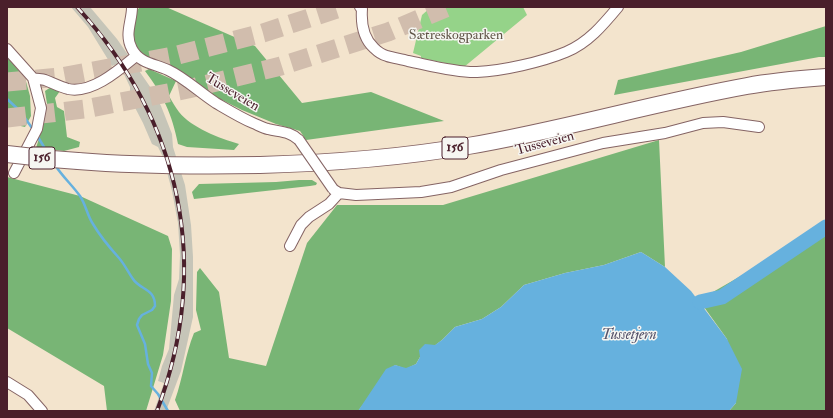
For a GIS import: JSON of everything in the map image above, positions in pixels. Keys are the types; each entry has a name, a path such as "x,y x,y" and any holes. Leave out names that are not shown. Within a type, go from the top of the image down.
{"main road":[{"name":"156","path":"7,154 78,161 144,165 318,163 388,157 439,151 508,138 748,86 792,79 826,77"}],"street":[{"path":"33,78 44,79 70,90 85,89 107,78 136,56 129,43 128,34 132,7"},
{"path":"362,8 361,20 368,41 374,48 386,56 451,69 475,72 489,71 541,60 566,52 581,45 590,38 618,7"},
{"path":"7,49 33,78 41,108 34,136 14,173"},
{"name":"Tusseveien","path":"136,56 168,70 215,102 247,120 266,128 288,133 299,140 336,191 356,195 421,192 451,186 501,170 603,143 666,133 703,123 723,122 759,128"},
{"path":"290,246 301,225 309,217 329,204 336,191"},
{"path":"7,382 28,395 42,411"}],"shaded area":[{"path":"71,7 90,7 117,39 153,91 161,106 172,134 173,147 185,185 191,225 193,257 193,317 181,371 166,411 154,411 164,383 158,381 169,349 174,295 179,279 180,255 178,223 172,191 163,157 158,147 152,144 130,98 130,87 123,72 117,64 112,66 88,27"}],"green space":[{"path":"140,7 166,7 255,46 302,103 371,92 444,121 306,140 300,131 276,124 242,110 218,98 181,71 146,58 135,50 133,22 134,16"},
{"name":"Sætreskogparken","path":"431,7 523,7 527,15 464,67 421,58 421,56 413,53 422,15"},
{"path":"826,26 826,57 819,57 614,95 618,80 741,52"},
{"path":"7,57 25,78 30,96 31,116 25,127 7,123"},
{"path":"149,69 176,81 169,96 184,118 206,132 239,144 234,150 187,147 178,144 173,123 166,105 157,88 145,71"},
{"path":"51,87 60,91 55,98 57,107 64,111 67,137 80,142 79,147 64,151 36,148 48,110 45,91"},
{"path":"659,140 665,267 641,252 604,265 565,273 524,285 501,307 482,319 455,327 442,340 420,357 416,364 406,369 395,365 358,411 180,411 175,400 194,333 201,330 196,310 197,272 200,268 219,292 229,358 266,366 307,243 337,205 443,205"},
{"path":"7,177 80,196 168,236 172,249 171,301 163,355 146,411 107,411 104,386 7,328"},
{"path":"312,180 317,183 316,185 310,186 194,199 192,192 199,184"},
{"path":"826,227 826,411 729,411 736,403 727,339 699,300"}],"water":[{"name":"Tussetjern","path":"641,252 665,267 691,291 727,339 742,369 736,403 729,411 358,411 386,369 395,365 406,368 416,364 420,357 419,350 425,344 435,345 455,327 482,319 501,307 524,285 565,273 604,265"}],"waterway":[{"path":"7,99 20,111 32,128"},
{"path":"38,137 47,152"},
{"path":"55,165 80,196 91,221 136,283 150,292 153,296 155,306 152,310 142,315 137,325 145,344 148,364 152,373 151,386 158,394 168,411"},
{"path":"700,302 722,297 826,227"}],"tunnel":[{"path":"7,82 61,77 174,56 263,33 343,7"},
{"path":"7,118 85,109 188,89 281,66 388,32 448,7"}],"railway":[{"path":"77,7 113,51 142,98 163,147 177,197 184,249 182,302 174,356 157,411"}]}
